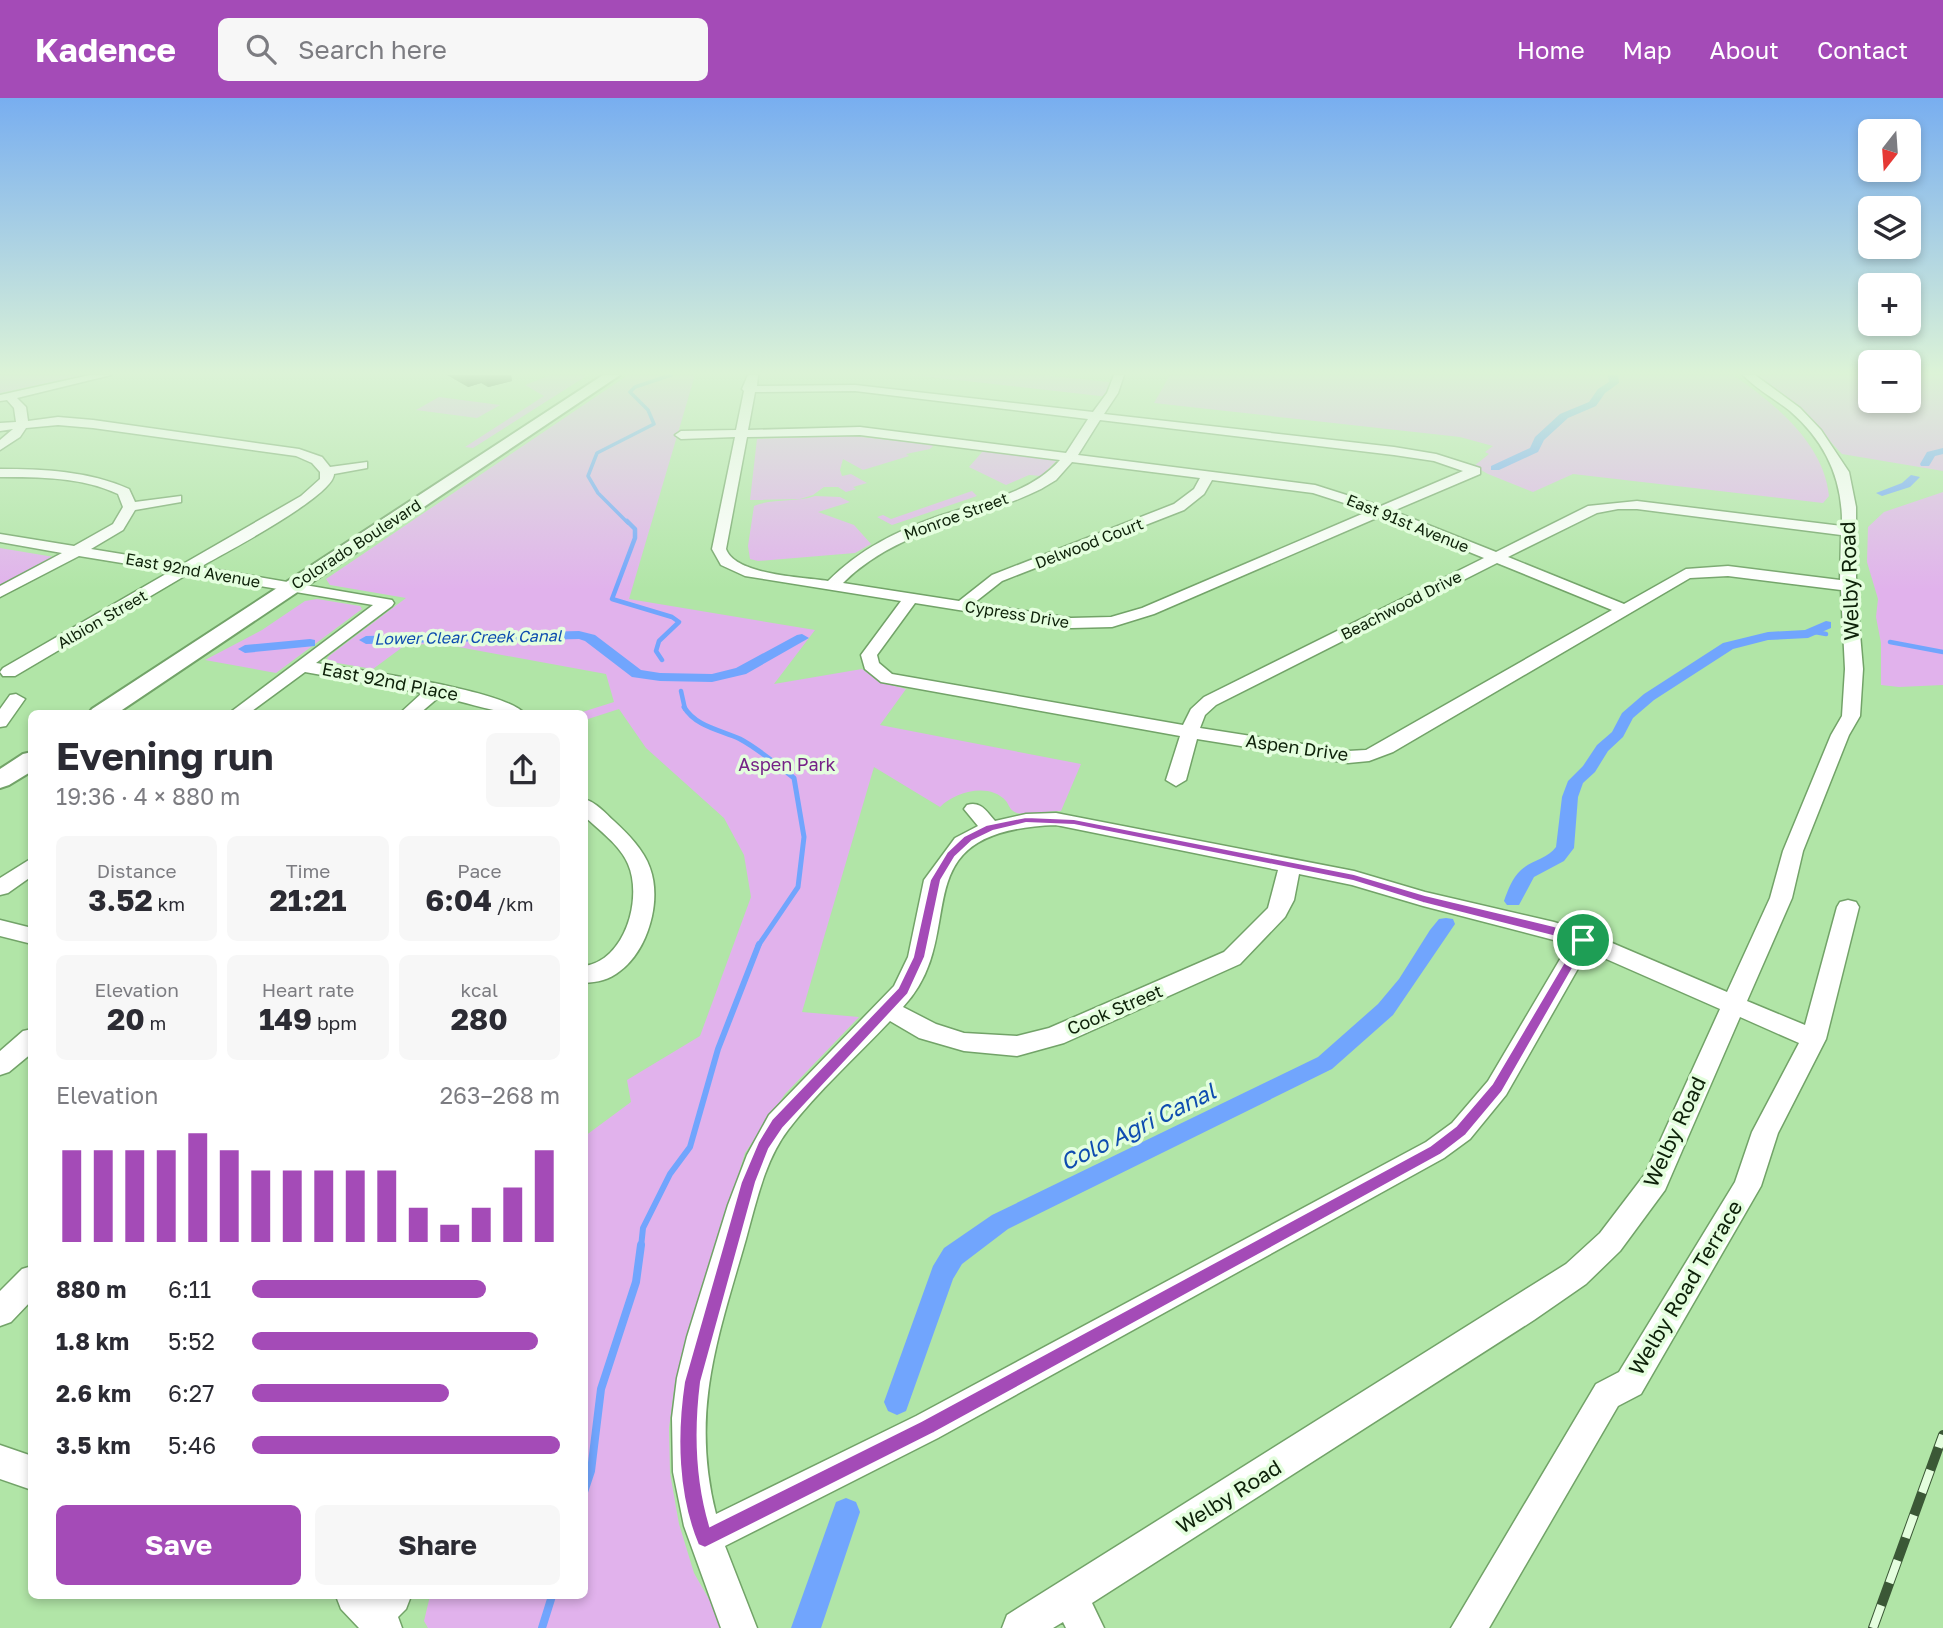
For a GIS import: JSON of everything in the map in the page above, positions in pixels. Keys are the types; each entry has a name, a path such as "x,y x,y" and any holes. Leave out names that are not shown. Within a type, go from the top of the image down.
{"main road":[{"name":"Colorado Boulevard","path":"106,710 504,446"},
{"path":"0,780 28,762"}],"street":[{"path":"248,446 313,458 327,471 362,465"},
{"name":"Cypress Drive","path":"738,446 719,549 721,556 734,567 750,573 1071,623 1101,623 1148,611 1475,471 1436,458 1356,446"},
{"name":"East 91st Avenue","path":"983,446 1315,489 1381,511 1623,610"},
{"name":"Monroe Street","path":"832,585 851,565 883,544 915,529 1031,488 1052,476 1075,446"},
{"name":"Welby Road","path":"1020,1628 1078,1613 1576,1274 1610,1242 1656,1182 1732,1004 1781,898 1793,851 1840,735 1851,716 1854,669 1848,586 1847,488 1826,446"},
{"name":"Albion Street","path":"9,672 306,499 327,480 327,471"},
{"path":"0,472 35,473 106,484 127,495 130,507 118,527 0,592"},
{"name":"Delwood Court","path":"963,606 973,595 997,578 1180,507 1199,491 1208,475"},
{"path":"130,507 176,499"},
{"name":"Beachwood Drive","path":"1175,780 1197,713 1210,701 1586,512 1618,505 1846,531"},
{"name":"East 92nd Avenue","path":"0,538 386,603 302,666"},
{"name":"Aspen Drive","path":"911,598 869,655 871,665 887,678 1327,755 1369,755 1386,748 1681,575 1728,571 1848,586"},
{"path":"242,710 302,666"},
{"name":"East 92nd Place","path":"302,666 490,702 507,710"},
{"path":"413,710 435,691"},
{"path":"0,722 16,699"},
{"path":"588,809 633,856 639,866 644,887 640,919 627,948 609,970 596,976 588,975"},
{"path":"739,1628 699,1522 688,1451 688,1416 692,1382 749,1182 763,1146 778,1124 887,1009 912,977 939,872 982,819 1056,820 1369,881 1423,899 1554,930 1583,940 1814,1039"},
{"name":"Cook Street","path":"887,1009 928,1031 964,1042 1017,1046 1055,1036 1232,958 1277,912 1283,900 1290,864"},
{"path":"0,888 28,868"},
{"name":"Welby Road Terrace","path":"1469,1628 1607,1395 1630,1383 1747,1186 1765,1132 1814,1039 1848,907"},
{"path":"0,928 28,935"},
{"path":"705,1538 928,1427 1435,1150 1461,1131 1497,1088 1583,940"},
{"path":"0,1065 28,1041"},
{"path":"0,1312 28,1283"},
{"path":"0,1462 28,1472"}],"green space":[{"name":"Aspen Park","path":"522,446 674,446 629,599 815,630 774,684 862,669 880,682 906,689 880,725 1081,764 1061,811 1027,814 1015,812 999,795 982,791 954,797 940,807 874,767 802,1012 859,1017 785,1094 745,1153 675,1383 669,1428 670,1473 679,1524 694,1573 710,1601 720,1628 428,1628 424,1621 429,1599 588,1599 588,1134 631,1102 627,1080 700,1036 751,897 744,855 724,818 646,748 619,709 588,719 588,710 614,702 606,674 437,643 404,646 373,669 331,662 327,659 329,656 406,598 330,585 326,579"},
{"path":"756,446 933,446 863,470 843,459 840,470 842,476 851,474 867,483 846,492 838,487 824,487 813,495 800,499 750,500"},
{"path":"1492,446 1810,446 1825,477 1829,496 1823,503 1573,474 1533,492 1474,466 1489,454 1485,452"},
{"path":"1835,446 1943,446 1943,471 1842,454"},
{"path":"983,451 1056,461 1041,476 1029,475 1006,485 969,467"},
{"path":"972,491 977,496 892,525 877,517 883,515 891,519"},
{"path":"1943,492 1943,685 1881,685 1881,643 1876,617 1878,599 1867,562 1868,527 1884,512"},
{"path":"815,496 840,497 850,502 818,512 854,525 871,544 855,553 758,561 750,559 748,546 754,506"},
{"path":"0,548 54,557 0,586"},
{"path":"317,599 360,606 362,609 276,673 205,660 262,630 305,601"}],"waterway":[{"path":"610,446 597,453 588,476 598,493 628,523"},
{"name":"Lower Clear Creek Canal","path":"1495,468 1534,450 1536,446"},
{"name":"Colo Agri Canal","path":"1925,464 1931,454 1943,451"},
{"name":"Colo Agri Canal","path":"1882,493 1906,485 1915,477"},
{"path":"627,521 635,529 635,538 612,599 672,617 679,622 659,641 656,651 662,660"},
{"name":"Colo Agri Canal","path":"1513,901 1519,885 1528,873 1558,857 1565,848 1570,797 1576,781 1589,769 1602,748 1618,734 1627,716 1649,697 1728,646 1768,636 1808,634 1826,625"},
{"path":"1815,632 1826,634"},
{"name":"Lower Clear Creek Canal","path":"366,640 579,635 590,638 637,674 712,678 741,671 802,638"},
{"path":"1890,642 1943,652"},
{"name":"Lower Clear Creek Canal","path":"245,649 310,643"},
{"path":"681,691 685,708"},
{"path":"685,708 695,719 709,727 747,743 794,778 804,837 798,887 759,945"},
{"name":"Colo Agri Canal","path":"897,1402 942,1274 953,1256 1000,1222 1325,1063 1386,1009 1446,924"},
{"path":"641,1247 643,1228 670,1174 690,1147 718,1049 759,945"},
{"path":"588,1480 601,1389 636,1282 641,1245"},
{"name":"Colo Agri Canal","path":"806,1628 846,1512"},
{"path":"542,1628 551,1599"}],"railway":[{"path":"1873,1628 1943,1435"}],"route":[{"path":"1026,820 1074,822 1369,881 1423,899 1524,922 1583,940 1497,1088 1461,1131 1435,1150 883,1451 705,1538 699,1522 688,1451 692,1382 749,1182 763,1146 778,1124 904,991 919,957 935,880 951,855 968,838 990,828 1026,820"}]}
